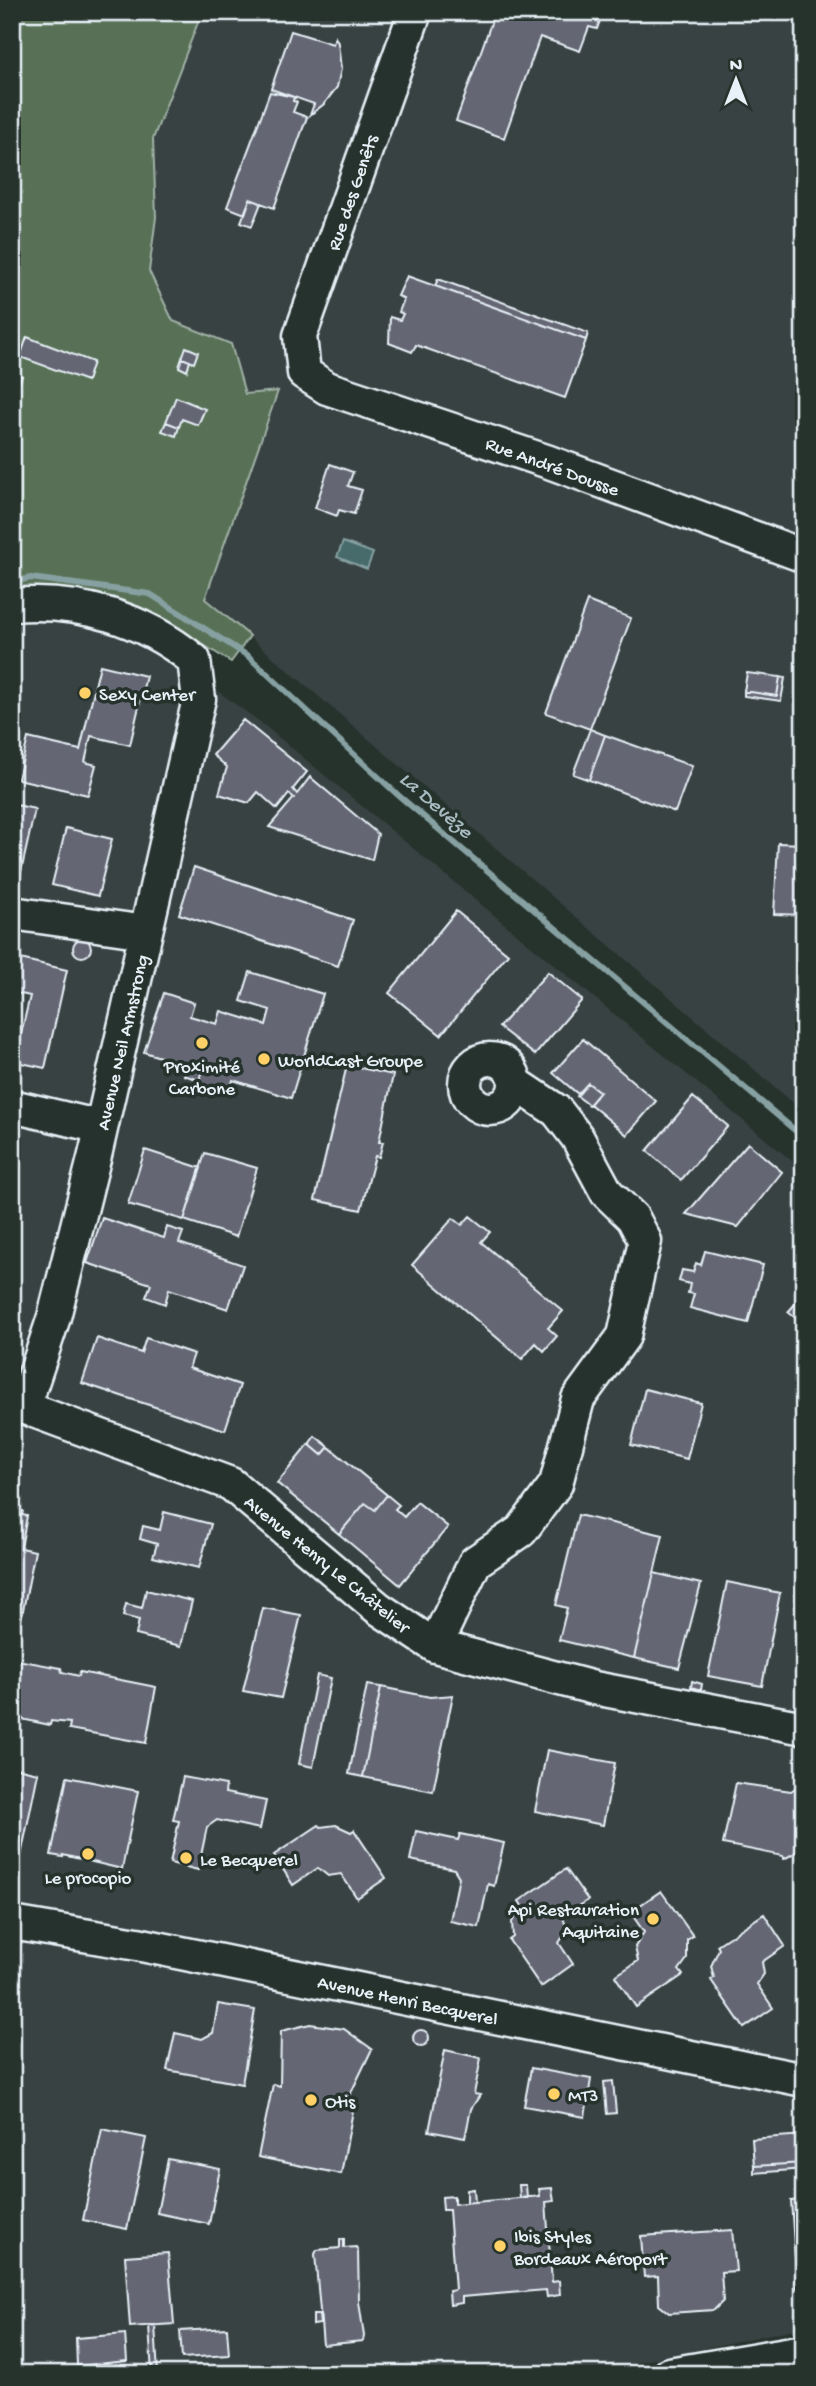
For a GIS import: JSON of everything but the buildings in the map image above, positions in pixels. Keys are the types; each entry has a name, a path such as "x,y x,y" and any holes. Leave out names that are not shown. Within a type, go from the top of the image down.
{"street":[{"name":"Rue des Genêts","path":"304,373 300,336 415,12"},
{"name":"Rue André Dousse","path":"304,373 327,388 549,462 804,556"},
{"name":"Avenue Neil Armstrong","path":"12,605 38,603 88,609 137,623 174,644 194,660 199,699 102,1127 54,1317 18,1405"},
{"path":"12,912 146,932"},
{"path":"435,1646 475,1562 520,1531 556,1484 578,1399 624,1336 645,1241 633,1218 607,1193 577,1137 557,1111 515,1083"},
{"path":"12,1106 102,1127"},
{"name":"Avenue Henry Le Châtelier","path":"18,1405 232,1484 378,1608 435,1646 594,1688 804,1728"},
{"name":"Avenue Henri Becquerel","path":"12,1923 137,1944 804,2080"},
{"path":"669,2374 804,2351"}],"shaded area":[{"path":"202,12 804,12 804,1112 205,599 277,391 245,394 231,344 173,321 149,271 156,217 153,139"},
{"path":"12,615 95,620 158,648 260,722 804,1171 804,2327 584,2374 12,2374"}],"green space":[{"path":"12,12 202,12 153,139 156,217 149,271 173,321 231,344 245,394 278,391 205,599 250,636 231,662 171,625 103,601 12,589"}],"water":[{"path":"343,542 373,553 367,569 337,557"}],"waterway":[{"name":"La Devèze","path":"12,582 31,578 150,594 248,656 398,795 804,1138"}],"tram line":[{"path":"760,2374 804,2366"}],"place":[{"name":"Sexy Center","path":"85,693"},
{"name":"Proximité Carbone","path":"202,1043"},
{"name":"WorldCast Groupe","path":"264,1059"},
{"name":"Le procopio","path":"88,1854"},
{"name":"Le Becquerel","path":"186,1858"},
{"name":"Api Restauration Aquitaine","path":"653,1919"},
{"name":"MT3","path":"554,2094"},
{"name":"Otis","path":"311,2100"},
{"name":"Ibis Styles Bordeaux Aéroport","path":"500,2246"}]}
